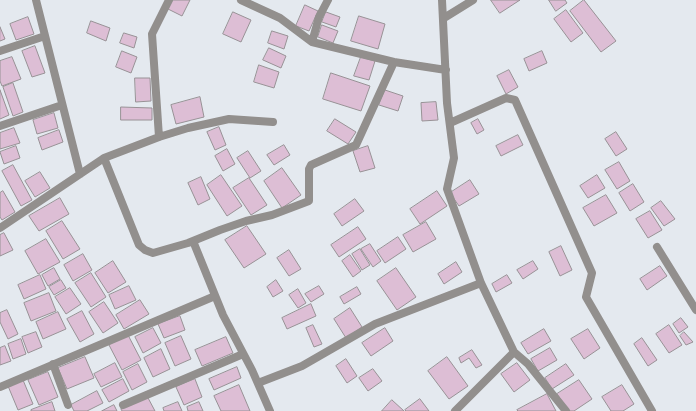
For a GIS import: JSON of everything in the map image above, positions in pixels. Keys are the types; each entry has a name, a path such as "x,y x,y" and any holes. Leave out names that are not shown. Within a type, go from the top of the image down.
{"street":[{"path":"36,0 80,174"},
{"path":"159,137 152,34 169,0"},
{"path":"241,0 280,18 312,42 394,62 446,70"},
{"path":"312,42 319,17 328,0"},
{"path":"442,0 450,123 454,158 447,190 481,283 514,352 528,364 566,411"},
{"path":"444,18 473,0"},
{"path":"0,51 44,36"},
{"path":"104,158 139,245 145,250 153,253 193,241 246,220 272,215 308,201 309,167 356,144 394,62"},
{"path":"450,123 506,98 515,100 592,273 586,296 652,411"},
{"path":"0,126 62,106"},
{"path":"0,228 104,158 159,137 188,128 228,119 273,122"},
{"path":"193,241 215,296 258,383 269,411"},
{"path":"657,247 696,310"},
{"path":"258,383 302,366 375,324 481,283"},
{"path":"0,387 215,296"},
{"path":"455,411 514,352"},
{"path":"123,405 243,354"},
{"path":"53,364 68,405"}],"building":[{"path":"173,0 190,0 182,16 168,9"},
{"path":"491,0 520,0 500,13"},
{"path":"549,0 565,0 567,3 556,11"},
{"path":"584,0 616,41 601,52 570,11"},
{"path":"305,5 318,11 309,31 296,26"},
{"path":"566,10 583,33 571,42 554,19"},
{"path":"233,12 251,20 241,42 223,34"},
{"path":"326,12 340,17 336,27 322,22"},
{"path":"359,16 385,24 378,49 351,41"},
{"path":"28,17 34,34 16,40 10,24"},
{"path":"91,21 110,28 106,41 87,33"},
{"path":"322,25 338,31 333,43 318,37"},
{"path":"0,27 5,39 0,41"},
{"path":"272,31 288,36 284,49 268,43"},
{"path":"124,33 137,37 134,48 120,43"},
{"path":"35,46 45,73 32,77 22,51"},
{"path":"269,48 286,56 281,68 263,60"},
{"path":"122,51 137,57 131,73 116,67"},
{"path":"542,51 547,63 529,71 524,59"},
{"path":"12,57 21,79 2,86 0,81 0,61"},
{"path":"361,57 375,61 369,80 354,76"},
{"path":"259,65 279,72 274,88 254,82"},
{"path":"509,70 518,87 506,94 497,76"},
{"path":"331,73 370,86 361,111 323,99"},
{"path":"135,78 150,78 151,101 136,102"},
{"path":"13,83 23,112 13,116 3,87"},
{"path":"0,90 9,115 0,119"},
{"path":"385,90 403,96 398,111 379,105"},
{"path":"200,97 204,117 176,124 171,105"},
{"path":"436,102 438,120 422,121 421,103"},
{"path":"121,107 152,108 152,120 121,120"},
{"path":"54,113 58,128 37,134 33,120"},
{"path":"335,119 356,132 348,144 327,131"},
{"path":"478,119 484,130 477,134 471,123"},
{"path":"219,127 226,145 215,150 207,132"},
{"path":"14,128 20,143 0,149 0,133"},
{"path":"59,130 63,142 42,150 38,138"},
{"path":"616,132 627,149 616,156 605,139"},
{"path":"518,135 523,145 501,156 496,146"},
{"path":"284,145 290,155 274,165 267,155"},
{"path":"16,146 20,158 4,164 0,152"},
{"path":"368,146 375,168 360,172 353,151"},
{"path":"227,149 235,164 223,171 215,156"},
{"path":"248,151 261,171 250,178 237,158"},
{"path":"619,162 630,181 617,189 605,170"},
{"path":"13,165 32,200 21,206 2,171"},
{"path":"282,168 301,195 282,208 264,181"},
{"path":"40,172 50,188 35,197 25,181"},
{"path":"221,175 242,206 227,216 207,185"},
{"path":"597,175 605,188 588,198 580,186"},
{"path":"201,177 210,199 198,205 188,183"},
{"path":"249,178 267,205 251,215 233,188"},
{"path":"470,180 479,194 459,206 450,193"},
{"path":"633,184 644,202 630,211 619,193"},
{"path":"3,191 15,212 2,220 0,217 0,193"},
{"path":"437,191 447,206 420,224 410,209"},
{"path":"606,195 617,213 594,226 583,208"},
{"path":"60,198 69,214 39,231 29,216"},
{"path":"355,199 364,211 342,226 334,214"},
{"path":"661,201 675,219 664,226 651,208"},
{"path":"650,211 662,230 648,238 636,219"},
{"path":"62,221 80,249 63,259 46,231"},
{"path":"426,222 436,239 413,252 403,235"},
{"path":"247,226 266,254 244,268 225,240"},
{"path":"358,227 366,239 339,257 331,245"},
{"path":"4,233 13,250 0,256 0,235"},
{"path":"398,237 406,249 385,263 377,251"},
{"path":"46,239 60,262 38,274 25,251"},
{"path":"370,244 381,261 373,267 361,249"},
{"path":"561,246 572,270 560,276 549,252"},
{"path":"360,249 370,265 362,270 352,254"},
{"path":"289,250 301,269 289,276 277,258"},
{"path":"83,254 92,270 73,281 64,265"},
{"path":"350,255 361,271 353,277 342,261"},
{"path":"113,261 126,282 108,293 95,273"},
{"path":"533,261 538,269 523,279 517,270"},
{"path":"456,262 462,272 444,284 438,274"},
{"path":"660,266 667,276 647,290 640,279"},
{"path":"54,268 60,279 48,286 42,275"},
{"path":"396,268 416,297 397,310 377,281"},
{"path":"91,273 106,297 91,307 75,283"},
{"path":"40,275 46,289 24,299 18,285"},
{"path":"507,275 512,283 496,292 492,284"},
{"path":"61,280 66,288 54,295 49,287"},
{"path":"276,280 283,291 273,297 267,287"},
{"path":"129,286 136,300 115,309 109,295"},
{"path":"319,286 324,294 311,302 305,294"},
{"path":"357,287 361,294 344,304 340,297"},
{"path":"70,288 81,304 66,314 55,297"},
{"path":"298,289 306,303 298,308 289,295"},
{"path":"49,293 56,311 31,321 24,303"},
{"path":"140,300 149,314 124,329 116,315"},
{"path":"104,302 118,323 103,333 89,312"},
{"path":"311,304 316,316 287,329 282,318"},
{"path":"350,308 362,327 346,338 334,319"},
{"path":"7,310 18,334 8,339 0,322 0,313"},
{"path":"82,311 94,334 80,342 67,319"},
{"path":"58,312 66,329 43,339 36,322"},
{"path":"180,316 185,330 164,338 158,324"},
{"path":"681,318 688,327 679,333 673,324"},
{"path":"313,325 322,344 314,347 306,328"},
{"path":"669,325 682,345 669,353 656,334"},
{"path":"153,328 161,343 143,353 135,337"},
{"path":"385,328 393,341 371,356 362,343"},
{"path":"544,329 551,341 528,354 521,343"},
{"path":"588,329 600,348 584,359 571,339"},
{"path":"36,332 42,347 28,353 22,337"},
{"path":"684,332 693,342 686,345 680,336"},
{"path":"128,335 141,360 122,370 109,345"},
{"path":"181,336 191,359 175,366 165,343"},
{"path":"226,337 233,353 202,366 195,350"},
{"path":"642,338 657,360 648,366 634,344"},
{"path":"21,339 26,354 13,359 8,344"},
{"path":"5,346 11,361 0,365 0,348"},
{"path":"550,348 557,360 538,371 531,359"},
{"path":"161,349 170,369 153,377 144,358"},
{"path":"472,350 482,365 476,368 469,358 461,363 459,358"},
{"path":"85,357 94,378 67,389 58,368"},
{"path":"447,357 468,386 449,399 428,371"},
{"path":"346,359 357,376 347,383 336,366"},
{"path":"115,363 122,377 101,387 94,374"},
{"path":"517,363 530,380 514,392 501,374"},
{"path":"138,364 147,382 132,390 123,372"},
{"path":"566,364 574,375 552,389 545,378"},
{"path":"237,367 241,378 214,390 209,379"},
{"path":"373,369 382,381 368,391 359,378"},
{"path":"48,372 58,397 39,405 28,380"},
{"path":"123,379 129,391 109,402 102,390"},
{"path":"195,379 202,397 184,405 176,387"},
{"path":"23,380 33,404 18,410 8,386"},
{"path":"579,380 592,399 574,411 569,411 557,394"},
{"path":"239,385 250,411 221,411 214,396"},
{"path":"622,385 634,404 623,411 611,411 602,397"},
{"path":"97,391 103,403 87,411 74,411 71,405"},
{"path":"547,394 556,411 517,410"},
{"path":"147,396 155,411 122,411 121,409"},
{"path":"420,399 429,411 405,410"},
{"path":"392,400 404,411 382,411"},
{"path":"52,402 55,411 31,411 31,410"},
{"path":"178,402 182,411 164,411 163,408"},
{"path":"199,402 203,411 188,411 187,407"},
{"path":"114,405 117,411 102,411"}]}
